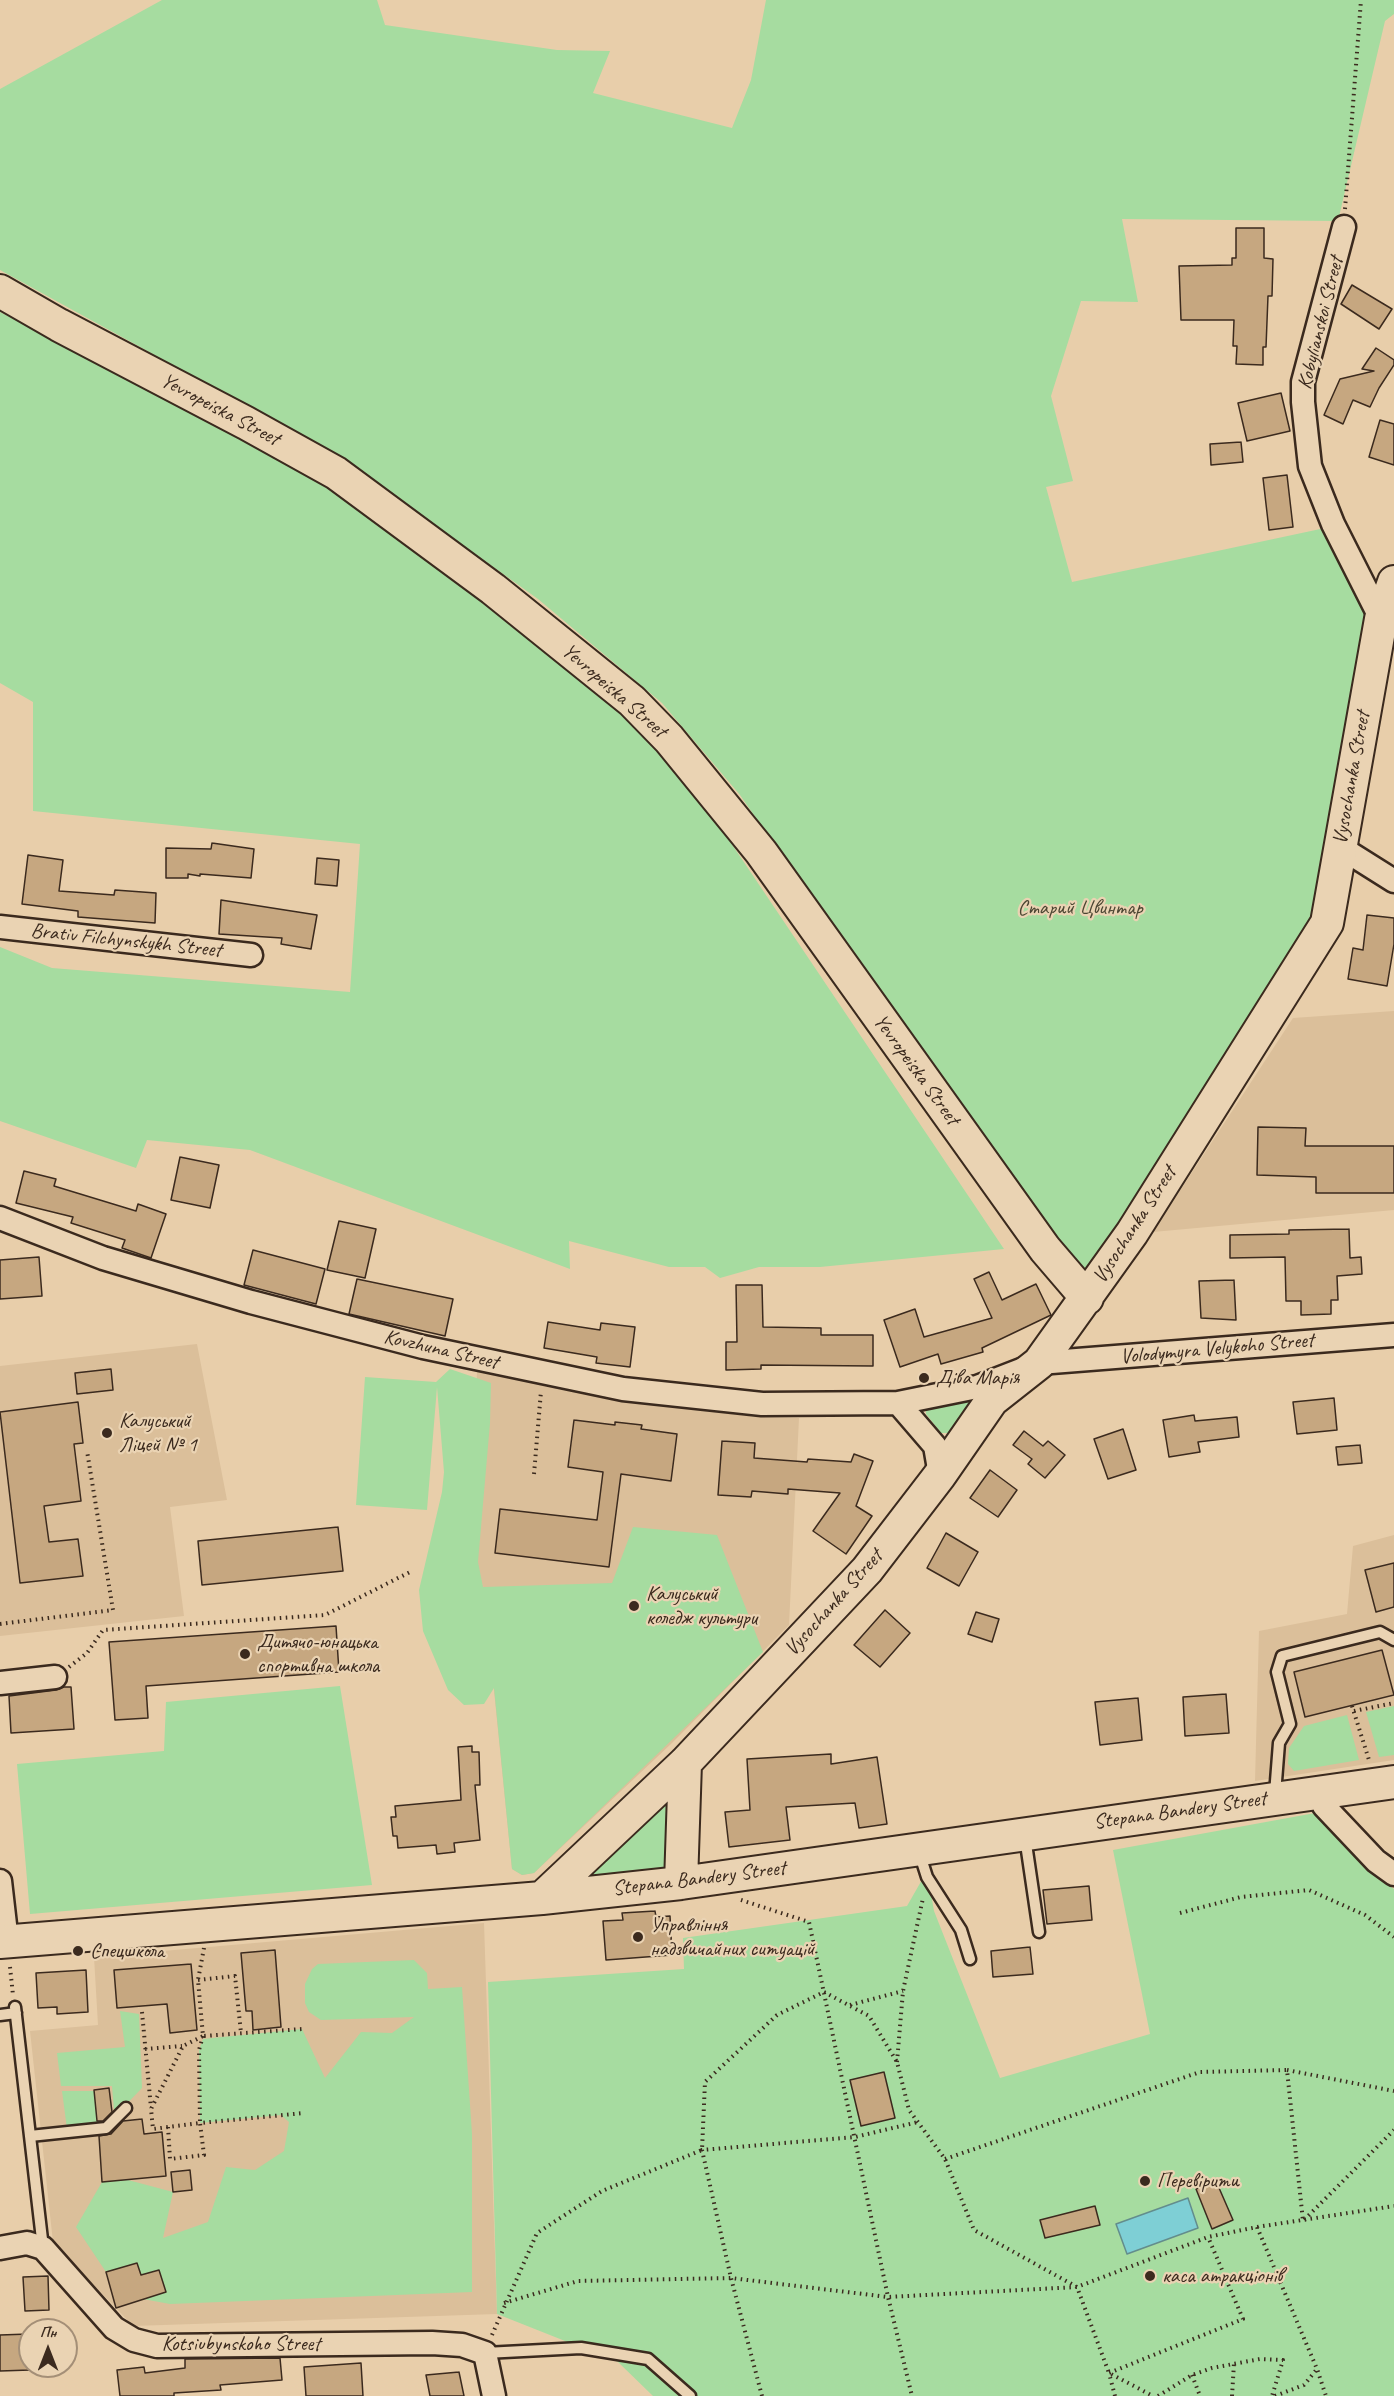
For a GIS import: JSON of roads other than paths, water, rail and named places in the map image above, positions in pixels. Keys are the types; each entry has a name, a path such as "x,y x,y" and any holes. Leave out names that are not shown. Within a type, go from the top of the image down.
{"street":[{"name":"Kobylianskoi Street","path":"1344,227 1304,382 1303,402 1310,466 1333,524 1381,619"},
{"name":"Yevropeiska Street","path":"0,291 58,325 246,423 336,473 493,589 632,700 669,739 760,852 1045,1249 1087,1298"},
{"name":"Vysochanka Street","path":"543,1898 685,1763 867,1570 940,1475 992,1400 1039,1363 1132,1233 1326,922 1381,619 1394,582"},
{"path":"1340,847 1394,881"},
{"name":"Brativ Filchynskykh Street","path":"0,927 251,955"},
{"name":"Kovzhuna Street","path":"0,1218 103,1258 251,1302 423,1347 622,1389 762,1404 898,1403 977,1388 1039,1363"},
{"name":"Volodymyra Velykoho Street","path":"1039,1363 1394,1335"},
{"path":"898,1403 935,1446 940,1475"},
{"path":"0,1683 55,1677"},
{"path":"681,1883 685,1763"},
{"name":"Stepana Bandery Street","path":"5,1947 543,1898 681,1883 923,1863 1025,1833 1322,1792 1383,1776"},
{"path":"1322,1792 1324,1806 1376,1861 1394,1874"},
{"path":"0,1881 5,1947"},
{"path":"0,2248 27,2243 43,2248"},
{"name":"Kotsiubynskoho Street","path":"43,2248 114,2328 134,2340 157,2346 432,2343 462,2345 485,2353"},
{"path":"485,2353 494,2396"}],"lane":[{"path":"1275,1798 1279,1743 1290,1724 1277,1672 1282,1656 1380,1632 1394,1640"},
{"path":"1025,1833 1039,1932"},
{"path":"923,1863 961,1930 970,1959"},
{"path":"0,2015 15,2010 43,2248"},
{"path":"30,2136 106,2128 126,2108"},
{"path":"485,2353 581,2348 648,2359 690,2396"}],"water":[{"path":"1188,2198 1198,2228 1127,2254 1116,2224"}],"place":[{"name":"Діва Марія","path":"924,1378"},
{"name":"Калуський Ліцей № 1","path":"107,1433"},
{"name":"Калуський коледж культури","path":"634,1606"},
{"name":"Дитячо-юнацька спортивна школа","path":"245,1654"},
{"name":"Управління надзвичайних ситуацій","path":"638,1937"},
{"name":"Спецшкола","path":"78,1951"},
{"name":"Перевірити","path":"1145,2181"},
{"name":"каса атракціонів","path":"1150,2276"}],"park label":[{"name":"Старий Цвинтар","path":"1080,908"}]}
